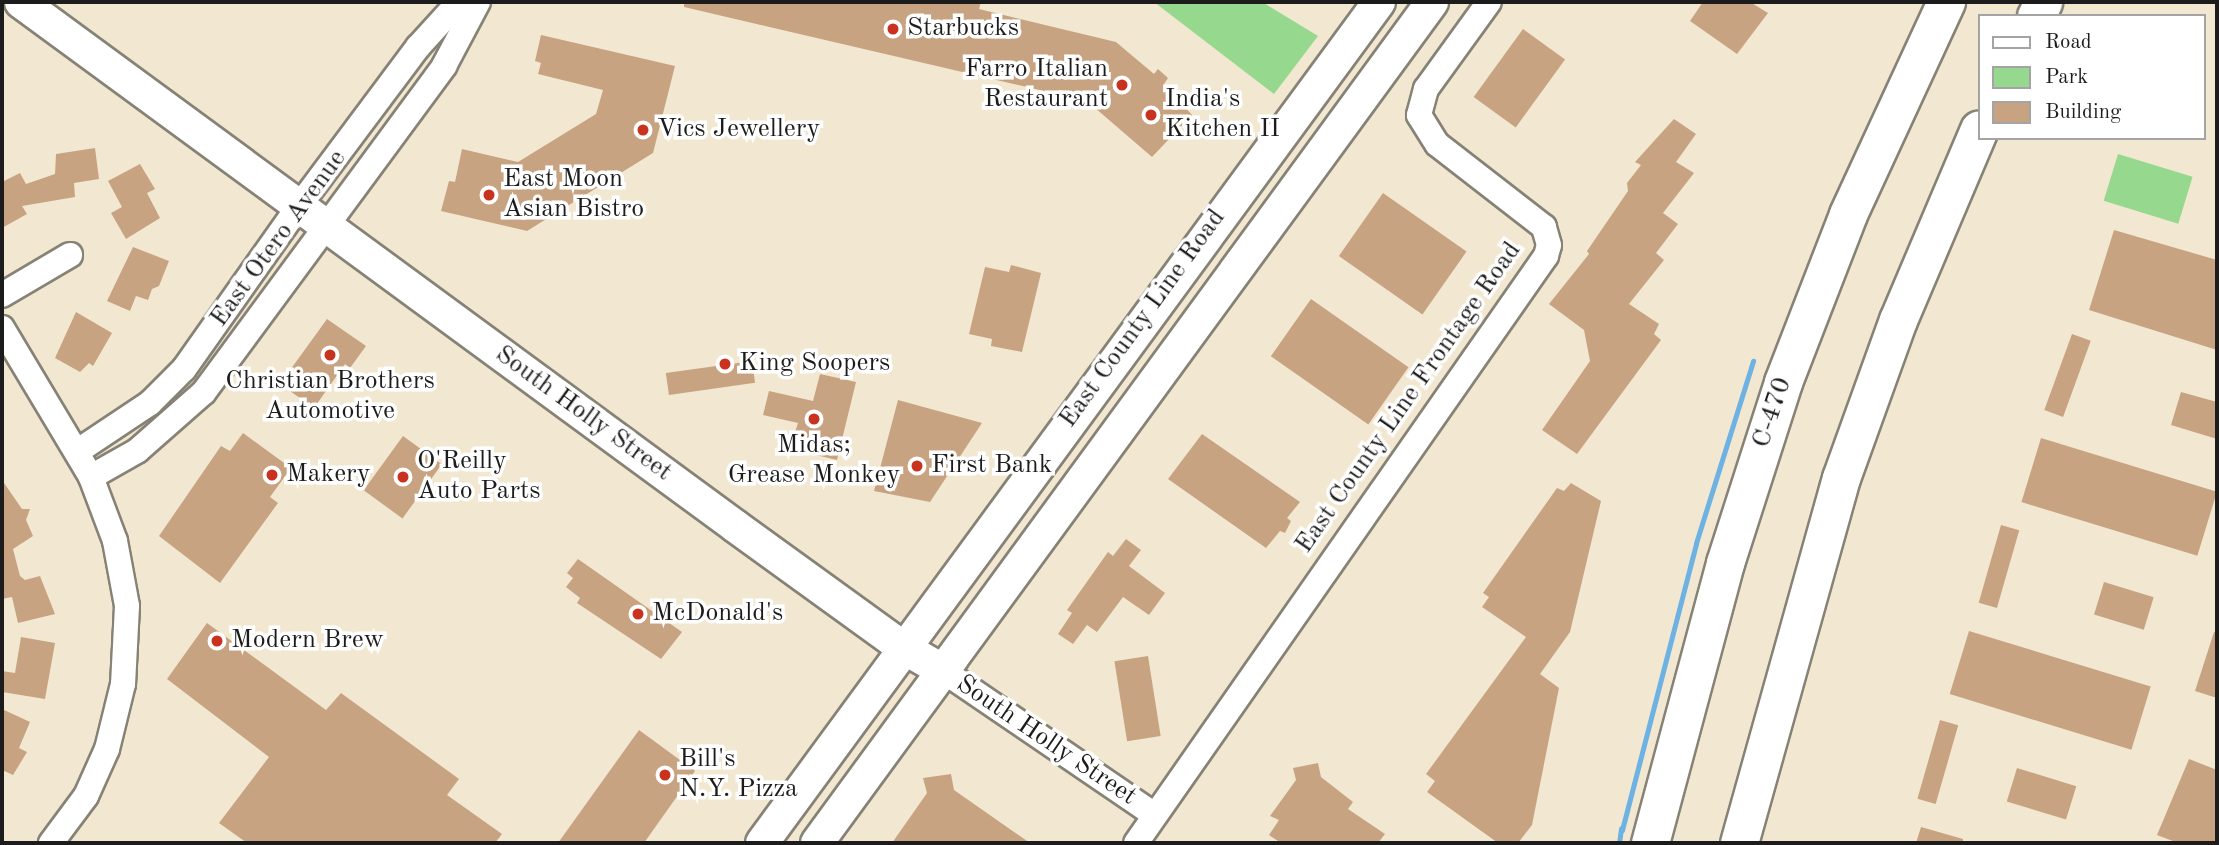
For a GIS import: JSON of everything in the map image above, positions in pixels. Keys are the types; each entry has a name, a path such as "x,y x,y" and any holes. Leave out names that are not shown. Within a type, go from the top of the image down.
{"highway":[{"name":"C-470","path":"1650,843 1722,574 1788,369 1848,214 1946,2"},
{"path":"1739,843 1845,466 1906,298 1978,131"}],"main road":[{"name":"South Holly Street","path":"21,2 902,647 942,670"},
{"name":"East County Line Road","path":"762,843 902,647 1379,2"},
{"name":"East County Line Road","path":"817,843 1432,2"}],"street":[{"name":"East Otero Avenue","path":"78,451 128,420 169,386 418,47 459,2"},
{"name":"East Otero Avenue","path":"91,477 137,451 191,407 444,66 478,2"},
{"name":"East County Line Frontage Road","path":"1136,843 1153,814 1546,256 1549,245 1544,227 1437,144 1419,115 1426,89 1489,2"},
{"path":"2,295 70,255"},
{"path":"2,328 78,451 91,477 117,551 127,606 127,652 107,749 86,796 51,843"},
{"name":"South Holly Street","path":"942,670 1153,814"}],"green space":[{"path":"1154,2 1262,2 1318,36 1274,94"},
{"path":"2118,154 2193,177 2178,224 2104,201"}],"building":[{"path":"684,2 981,2 979,9 1116,42 1154,74 1158,69 1168,78 1164,84 1192,115 1152,157 1087,101 684,7"},
{"path":"1703,2 1750,2 1768,13 1737,54 1690,21"},
{"path":"1523,29 1565,60 1516,128 1474,97"},
{"path":"541,35 675,66 653,153 527,231 441,211 449,181 455,182 462,149 518,162 596,114 603,90 538,74 541,63 535,61"},
{"path":"1674,119 1696,134 1676,162 1694,173 1663,213 1678,224 1656,253 1664,260 1629,304 1659,324 1654,334 1661,340 1577,454 1542,430 1590,361 1584,330 1549,304 1589,254 1587,251 1628,191 1627,183 1641,165 1635,162"},
{"path":"95,148 99,179 74,183 75,197 22,206 27,214 2,228 2,182 20,173 26,184 55,174 56,154"},
{"path":"140,164 155,189 147,193 160,218 126,239 111,213 122,207 108,181"},
{"path":"1383,193 1467,252 1422,315 1339,256"},
{"path":"2114,230 2217,260 2217,350 2089,310"},
{"path":"133,247 169,261 159,286 152,289 148,300 136,296 130,311 107,301"},
{"path":"1011,265 1041,273 1022,352 991,346 992,339 969,334 985,267 1009,272"},
{"path":"1311,299 1408,367 1368,425 1271,356"},
{"path":"76,312 112,333 93,366 89,363 80,372 55,358"},
{"name":"Christian Brothers Automotive","path":"327,319 366,346 350,368 345,364 314,408 280,384"},
{"path":"2072,334 2091,341 2063,417 2044,410"},
{"path":"752,361 755,383 669,395 666,373"},
{"name":"Midas; Grease Monkey","path":"820,374 856,382 837,460 803,452 806,438 794,435 798,423 763,415 769,391 813,401"},
{"path":"2181,392 2217,402 2217,439 2171,425"},
{"name":"First Bank","path":"898,400 982,423 930,502 874,491"},
{"path":"243,433 291,468 270,497 278,503 220,583 159,536 221,446 230,451"},
{"path":"1202,434 1300,502 1287,518 1291,521 1285,533 1280,531 1266,548 1168,479"},
{"name":"O'Reilly Auto Parts","path":"403,436 442,464 402,518 364,490"},
{"path":"2041,438 2217,492 2197,556 2021,502"},
{"path":"2,480 22,509 30,509 26,520 33,536 13,549 20,576 25,580 40,576 55,614 18,623 12,597 2,599"},
{"path":"1571,483 1601,501 1570,632 1540,674 1559,688 1532,825 1518,843 1498,843 1427,792 1435,781 1426,774 1526,637 1482,607 1489,597 1483,593 1557,488 1564,491"},
{"path":"2001,525 2019,530 1997,608 1979,603"},
{"path":"1126,539 1141,550 1129,566 1165,593 1149,615 1123,597 1097,632 1087,625 1073,644 1058,634 1072,613 1067,610 1108,552 1113,556"},
{"path":"578,559 682,632 661,659 577,603 580,598 566,587 573,578 567,573"},
{"path":"2104,582 2154,597 2144,630 2094,615"},
{"path":"207,623 326,710 341,693 459,779 447,795 502,834 495,843 247,843 219,823 269,757 167,679"},
{"path":"1969,631 2151,687 2131,750 1950,694"},
{"path":"2214,632 2217,633 2217,698 2195,691"},
{"path":"21,637 55,643 45,699 2,692 2,671 15,673"},
{"path":"1148,656 1161,736 1127,741 1114,661"},
{"path":"2,709 30,722 19,748 27,752 13,775 2,770"},
{"path":"1940,720 1958,725 1936,804 1917,799"},
{"path":"639,730 695,771 644,843 558,843"},
{"path":"2189,759 2217,770 2217,843 2178,843 2157,835"},
{"path":"1318,763 1321,777 1353,802 1348,809 1385,834 1378,843 1281,843 1269,835 1279,820 1270,816 1296,780 1293,768"},
{"path":"2017,768 2076,786 2066,820 2007,801"},
{"path":"951,774 954,790 1030,843 892,843 927,793 923,778"},
{"path":"1921,827 1963,839 1963,843 1916,843"}],"waterway":[{"path":"1622,830 1696,543 1753,361"},
{"path":"1619,843 1621,828"}],"place":[{"name":"Starbucks","path":"893,29"},
{"name":"Farro Italian Restaurant","path":"1122,85"},
{"name":"India's Kitchen II","path":"1151,115"},
{"name":"Vics Jewellery","path":"643,130"},
{"name":"East Moon Asian Bistro","path":"489,195"},
{"name":"Christian Brothers Automotive","path":"330,355"},
{"name":"King Soopers","path":"725,364"},
{"name":"Midas; Grease Monkey","path":"814,419"},
{"name":"First Bank","path":"917,466"},
{"name":"Makery","path":"272,475"},
{"name":"O'Reilly Auto Parts","path":"403,477"},
{"name":"McDonald's","path":"638,614"},
{"name":"Modern Brew","path":"217,641"},
{"name":"Bill's N.Y. Pizza","path":"665,775"}]}
